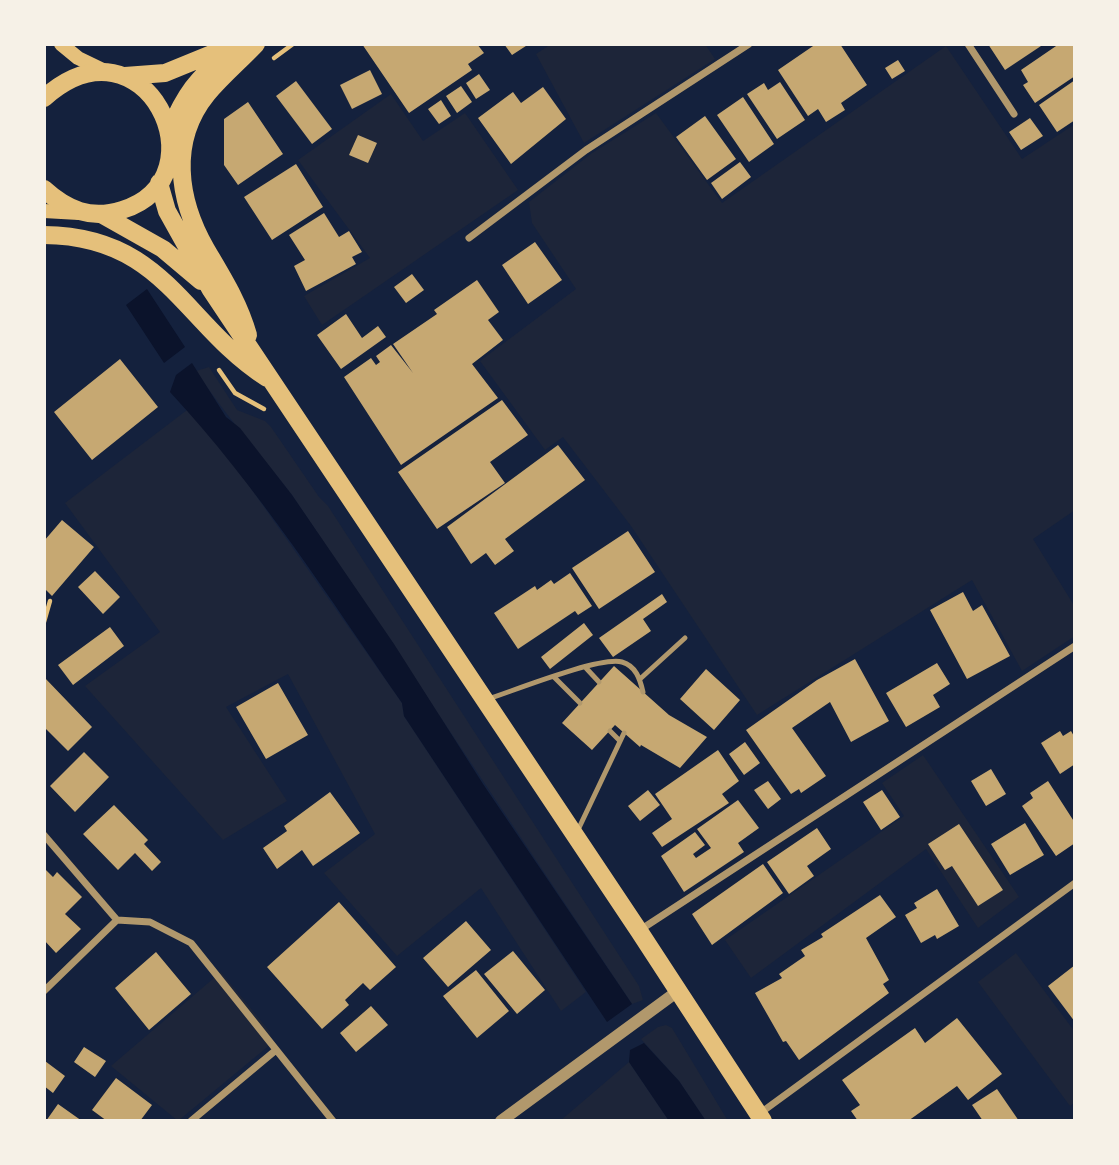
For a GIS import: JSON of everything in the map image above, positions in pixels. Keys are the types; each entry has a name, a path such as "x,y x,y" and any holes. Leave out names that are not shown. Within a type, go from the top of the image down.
{"main road":[{"path":"61,44 78,58 141,84 154,97 170,130"},
{"path":"44,98 61,83 83,73 165,73 237,44"},
{"path":"44,211 93,214 132,207 159,183 167,166 170,130 183,98 198,78 237,44"},
{"path":"251,350 240,306 205,246 186,206 181,154 189,123 207,95 256,44"},
{"path":"159,183 167,211 211,290 576,835 761,1118"},
{"path":"44,189 62,205 93,214 163,248 211,290"},
{"path":"44,235 91,241 140,261 163,278 246,365 273,382"}],"street":[{"path":"469,239 586,150 749,44"},
{"path":"968,44 1014,114"},
{"path":"639,930 1075,646"},
{"path":"44,835 117,920 150,922 191,943 333,1121"},
{"path":"761,1118 1075,883"},
{"path":"44,991 117,920"},
{"path":"502,1121 678,991"},
{"path":"191,1121 276,1050"}],"lane":[{"path":"640,679 685,638"},
{"path":"485,700 611,661 622,662 633,668 640,679 643,692"},
{"path":"586,668 599,682"},
{"path":"554,677 580,703"},
{"path":"610,731 620,741"},
{"path":"576,835 624,733"}],"path":[{"path":"268,62 293,44"},
{"path":"44,622 50,601"}],"shaded area":[{"path":"551,44 705,44 715,59 584,143 536,54"},
{"path":"946,46 1022,159 1075,124 1075,510 1033,539 1075,607 1075,636 1022,671 972,580 757,715 631,526 563,437 545,450 480,361 576,289 532,223 529,202 592,153 656,113 722,203"},
{"path":"391,94 423,141 465,113 518,190 322,325 304,296 370,258 298,160"},
{"path":"147,289 185,347 164,363 126,305"},
{"path":"192,363 226,417 240,428 292,495 632,1004 607,1022 404,716 402,703 319,583 263,504 170,392 176,375"},
{"path":"209,367 237,410 265,421 271,427 328,506 639,986 643,1000 632,1004 292,495 196,371"},
{"path":"187,410 226,453 402,703 404,716 586,992 561,1011 481,888 397,956 324,873 375,834 288,674 226,707 287,801 223,840 85,686 160,632 65,503"},
{"path":"923,755 1019,897 978,928 926,849 751,978 725,940 904,816 882,783"},
{"path":"1016,953 1075,1032 1075,1102 1070,1106 978,982"},
{"path":"221,972 270,1032 271,1044 178,1121 111,1066"},
{"path":"666,1025 672,1028 728,1121 706,1121 679,1081 641,1039 658,1027"},
{"path":"644,1043 679,1081 706,1121 669,1121 629,1062 630,1050"},
{"path":"629,1062 669,1121 560,1121"}],"building":[{"path":"362,44 477,44 484,53 468,64 472,70 409,113"},
{"path":"504,44 529,44 512,55"},
{"path":"816,44 840,44 867,85 841,103 845,110 826,122 818,109 808,116 778,70"},
{"path":"988,44 1044,44 1005,70"},
{"path":"1059,44 1075,44 1075,76 1035,103 1023,85 1028,82 1021,70"},
{"path":"898,60 905,71 892,79 885,68"},
{"path":"370,70 382,94 352,109 340,85"},
{"path":"479,74 490,90 476,99 466,83"},
{"path":"1075,80 1075,120 1057,132 1039,105"},
{"path":"296,81 332,129 312,144 276,96"},
{"path":"780,82 805,120 777,139 747,94 764,83 768,90"},
{"path":"461,86 472,102 457,113 446,96"},
{"path":"543,87 566,119 511,164 478,118 513,92 521,103"},
{"path":"743,97 774,144 749,162 717,115"},
{"path":"441,100 451,116 439,124 428,109"},
{"path":"248,102 283,154 238,185 224,165 224,119"},
{"path":"705,116 736,159 707,180 676,137"},
{"path":"1030,118 1043,136 1021,150 1009,132"},
{"path":"358,135 377,143 368,163 349,155"},
{"path":"740,162 751,177 722,199 711,183"},
{"path":"296,164 323,207 272,240 244,197"},
{"path":"324,213 339,237 349,231 362,252 352,257 356,264 306,291 294,266 305,260 289,235"},
{"path":"535,242 562,280 528,304 502,265"},
{"path":"412,274 424,290 406,303 394,287"},
{"path":"477,280 499,312 488,320 503,340 472,364 498,398 401,465 344,377 371,358 376,365 380,362 376,356 391,345 413,373 393,344 437,314 434,310"},
{"path":"346,314 362,338 378,326 386,337 341,369 317,335"},
{"path":"120,359 158,407 92,460 54,412"},
{"path":"502,400 528,435 490,462 505,483 437,529 398,472"},
{"path":"558,445 585,480 505,539 514,551 495,565 486,553 471,564 447,527"},
{"path":"62,520 94,547 52,596 44,588 44,541"},
{"path":"628,531 655,572 599,609 572,568"},
{"path":"95,571 120,597 103,614 78,587"},
{"path":"570,573 592,606 578,615 575,611 518,649 494,613 535,586 537,590 551,580 554,584"},
{"path":"963,592 973,611 982,605 1010,656 967,679 930,610"},
{"path":"662,594 667,602 643,619 651,631 613,657 599,638"},
{"path":"584,623 593,635 550,669 541,657"},
{"path":"110,627 124,646 73,685 58,665"},
{"path":"855,659 889,721 851,742 830,702 792,728 826,776 801,793 799,789 791,794 746,730 817,680"},
{"path":"937,663 950,684 933,695 940,707 906,727 886,693"},
{"path":"614,666 669,715 707,737 680,768 641,745 640,747 615,725 592,750 562,723"},
{"path":"706,669 740,700 714,730 680,699"},
{"path":"44,677 92,727 68,751 44,727"},
{"path":"278,683 308,735 266,759 236,707"},
{"path":"1060,731 1063,736 1071,731 1075,738 1075,764 1060,774 1041,743"},
{"path":"745,742 760,763 744,775 729,754"},
{"path":"718,750 739,781 722,794 729,803 662,847 652,833 672,819 655,794"},
{"path":"84,752 109,777 75,812 50,786"},
{"path":"991,769 1006,794 986,806 971,781"},
{"path":"768,781 781,799 768,809 754,790"},
{"path":"1048,781 1075,823 1075,843 1056,856 1022,806 1033,798 1030,793"},
{"path":"648,790 660,805 640,821 628,806"},
{"path":"882,790 900,817 881,830 863,802"},
{"path":"330,792 360,833 313,866 302,850 277,869 263,848 287,831 284,826"},
{"path":"738,800 759,828 738,843 744,852 684,892 661,856 695,832 705,845 693,854 696,858 711,848 697,829"},
{"path":"114,805 148,840 144,844 161,862 152,871 135,853 118,870 83,834"},
{"path":"1025,823 1044,855 1010,875 991,844"},
{"path":"959,824 1003,890 978,906 952,866 945,870 928,844"},
{"path":"817,828 831,849 807,866 814,876 789,894 767,862"},
{"path":"763,864 783,893 712,945 692,914"},
{"path":"44,868 53,877 57,872 82,897 65,914 81,929 56,953 44,940"},
{"path":"937,889 959,926 937,939 935,935 921,943 905,915 917,908 914,903"},
{"path":"880,895 896,917 866,938 889,980 883,984 889,993 799,1060 786,1041 783,1042 755,993 782,978 779,974 805,956 801,950 823,937 821,934"},
{"path":"339,902 396,967 370,990 363,983 345,1000 349,1005 322,1029 267,967"},
{"path":"466,921 491,950 448,987 423,958"},
{"path":"513,951 545,990 517,1014 484,974"},
{"path":"156,952 191,994 149,1030 115,988"},
{"path":"1075,965 1075,1022 1048,986"},
{"path":"476,970 509,1011 477,1038 443,996"},
{"path":"371,1006 388,1025 356,1052 340,1033"},
{"path":"957,1018 1002,1074 968,1100 957,1086 908,1121 858,1121 851,1111 860,1105 842,1080 915,1028 925,1043"},
{"path":"84,1047 106,1061 95,1077 74,1062"},
{"path":"45,1061 65,1076 53,1093 44,1086"},
{"path":"116,1078 152,1105 140,1121 107,1121 92,1110"},
{"path":"997,1089 1019,1121 983,1121 972,1105"},
{"path":"58,1104 82,1121 46,1121"}]}
